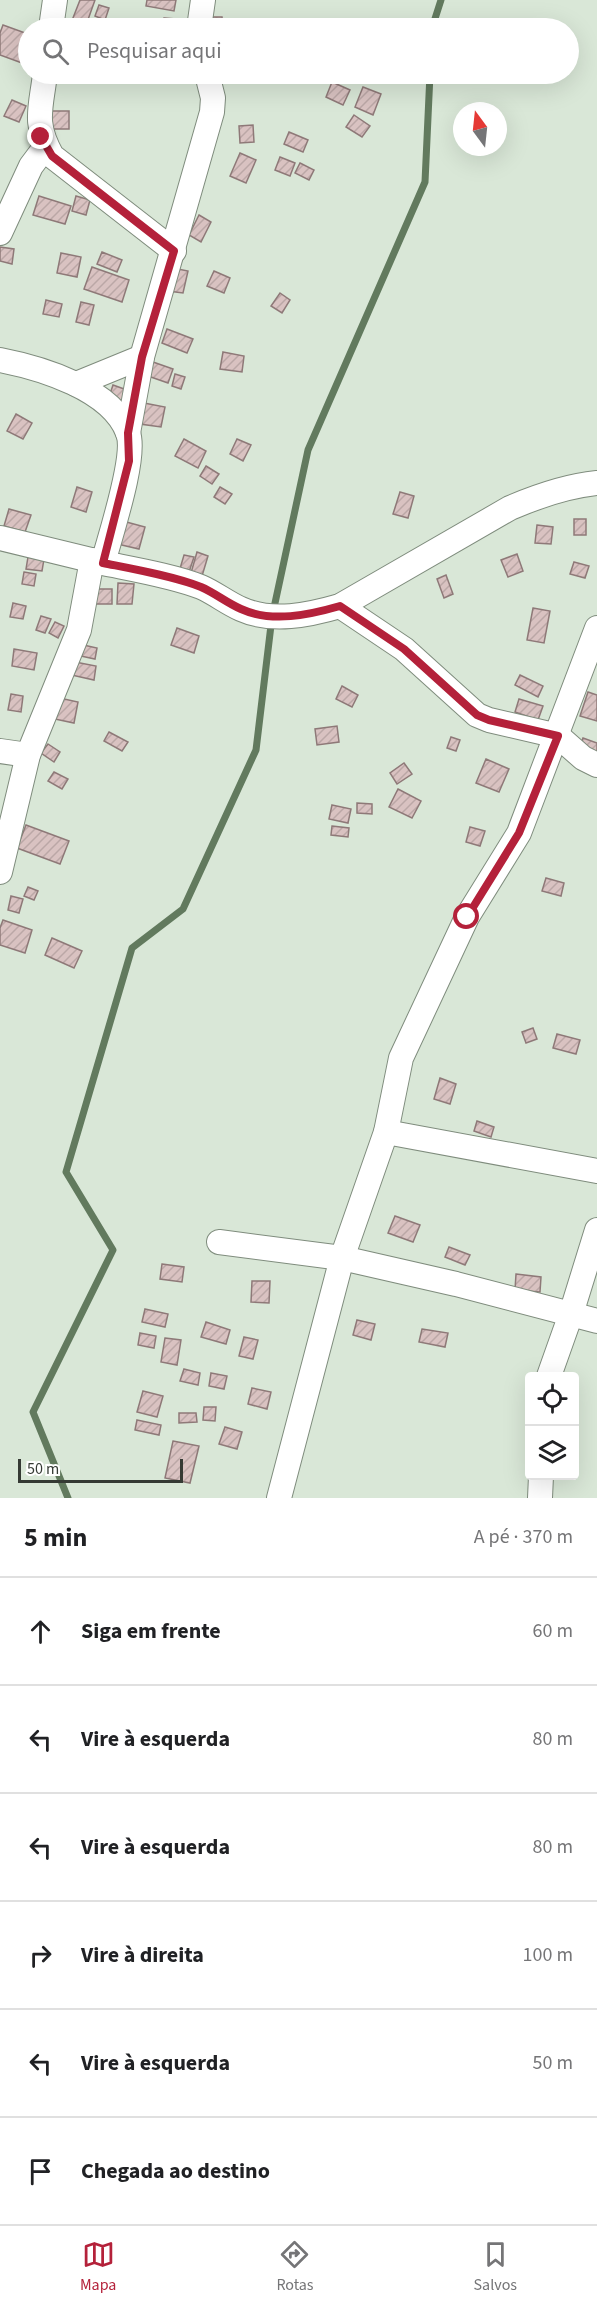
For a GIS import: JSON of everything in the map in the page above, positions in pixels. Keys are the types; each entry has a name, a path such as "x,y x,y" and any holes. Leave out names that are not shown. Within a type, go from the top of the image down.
{"street":[{"path":"52,18 55,0"},
{"path":"200,18 203,0"},
{"path":"43,84 38,119 41,137 52,156 174,251"},
{"path":"0,872 28,755 79,630 97,561 129,461 128,433 142,357 212,112 213,98 210,84"},
{"path":"0,233 31,166 46,146"},
{"path":"76,384 142,357"},
{"path":"0,360 18,363 76,384 113,410 128,433"},
{"path":"0,538 187,582 244,610 272,617 340,606 510,508 537,496 579,485 597,483"},
{"path":"340,606 404,649 477,715 489,720 558,736 584,758 597,765"},
{"path":"284,1498 342,1258 386,1132 401,1058 467,917 519,833 558,736 597,628"},
{"path":"0,751 28,755"},
{"path":"386,1132 597,1171"},
{"path":"551,1372 597,1230"},
{"path":"219,1242 342,1258 456,1284 597,1321"},
{"path":"540,1498 541,1480"}],"building":[{"path":"80,0 95,0 89,18 73,18"},
{"path":"147,0 176,0 174,11 146,6"},
{"path":"99,5 109,8 106,18 95,16"},
{"path":"3,25 18,30 18,62 0,55 0,33"},
{"path":"331,84 350,90 343,105 326,97"},
{"path":"363,87 381,94 373,115 355,107"},
{"path":"12,100 26,106 19,122 4,116"},
{"path":"42,111 69,111 69,129 42,129"},
{"path":"354,115 370,126 362,137 346,127"},
{"path":"253,125 254,142 240,143 239,126"},
{"path":"289,132 308,140 303,152 284,144"},
{"path":"240,153 256,160 246,183 230,176"},
{"path":"280,157 295,163 290,176 275,170"},
{"path":"300,163 314,170 309,180 295,173"},
{"path":"39,196 71,206 65,224 33,215"},
{"path":"76,196 90,200 86,215 72,211"},
{"path":"199,215 211,222 201,242 189,235"},
{"path":"0,247 14,249 12,264 0,261"},
{"path":"102,252 122,260 117,272 97,264"},
{"path":"61,253 81,257 77,277 57,273"},
{"path":"92,267 129,280 122,302 84,289"},
{"path":"173,268 188,271 183,293 168,291"},
{"path":"214,271 230,278 224,293 207,286"},
{"path":"280,293 290,300 282,313 271,306"},
{"path":"46,300 62,304 59,317 43,314"},
{"path":"81,302 94,305 89,325 76,322"},
{"path":"167,329 193,339 187,353 162,343"},
{"path":"223,352 244,356 242,372 220,369"},
{"path":"153,362 173,369 168,383 148,376"},
{"path":"175,374 185,377 181,389 172,386"},
{"path":"113,385 127,390 122,405 108,400"},
{"path":"144,403 165,407 161,427 140,424"},
{"path":"16,414 32,423 23,439 7,431"},
{"path":"184,439 206,451 198,468 175,456"},
{"path":"237,439 251,445 243,461 230,454"},
{"path":"206,466 219,474 212,484 200,476"},
{"path":"77,487 92,492 86,512 71,507"},
{"path":"220,487 232,494 225,504 214,497"},
{"path":"400,492 414,496 408,518 393,514"},
{"path":"9,509 31,515 25,532 4,526"},
{"path":"574,519 586,519 586,535 574,535"},
{"path":"119,520 145,527 139,549 113,543"},
{"path":"537,525 553,527 551,544 535,543"},
{"path":"197,552 208,556 202,576 191,573"},
{"path":"517,554 523,571 508,577 501,560"},
{"path":"184,555 194,557 188,575 179,572"},
{"path":"28,557 44,559 42,571 26,569"},
{"path":"574,562 589,566 585,578 570,574"},
{"path":"24,572 36,574 34,586 22,584"},
{"path":"446,575 453,594 444,598 437,579"},
{"path":"118,583 134,584 132,604 117,604"},
{"path":"91,589 112,589 112,604 91,604"},
{"path":"13,603 26,606 23,619 10,617"},
{"path":"533,608 550,611 544,643 527,640"},
{"path":"41,616 51,619 45,633 36,630"},
{"path":"55,622 64,626 58,638 49,633"},
{"path":"177,628 199,636 194,653 171,645"},
{"path":"79,644 97,648 95,659 76,655"},
{"path":"14,649 37,653 34,670 12,666"},
{"path":"70,661 96,666 94,680 67,674"},
{"path":"520,675 543,686 538,697 515,685"},
{"path":"342,686 358,695 352,707 336,699"},
{"path":"588,692 597,695 597,721 580,716"},
{"path":"11,694 23,696 21,712 8,710"},
{"path":"55,697 78,702 74,723 50,718"},
{"path":"519,699 543,706 538,720 515,712"},
{"path":"337,726 339,742 317,745 315,729"},
{"path":"109,732 128,742 122,751 104,741"},
{"path":"451,737 460,740 456,751 447,748"},
{"path":"583,738 597,743 597,754 578,751"},
{"path":"48,744 60,752 54,762 41,753"},
{"path":"486,759 509,769 499,792 476,783"},
{"path":"404,763 412,774 397,784 390,773"},
{"path":"54,772 68,779 62,789 48,781"},
{"path":"398,789 421,801 412,818 389,807"},
{"path":"357,803 372,804 372,814 357,813"},
{"path":"332,805 351,809 348,823 329,819"},
{"path":"26,825 69,841 60,864 17,848"},
{"path":"332,826 349,828 348,837 331,835"},
{"path":"470,827 485,831 480,846 466,842"},
{"path":"546,878 564,883 561,896 542,891"},
{"path":"28,887 38,891 34,900 24,896"},
{"path":"11,896 23,899 19,913 8,910"},
{"path":"3,920 32,930 25,953 0,945 0,928"},
{"path":"52,938 82,951 74,968 45,955"},
{"path":"533,1028 537,1039 526,1043 522,1032"},
{"path":"557,1034 580,1040 576,1054 553,1048"},
{"path":"440,1078 456,1084 450,1104 434,1099"},
{"path":"477,1121 494,1127 491,1137 474,1131"},
{"path":"395,1216 420,1225 413,1242 388,1233"},
{"path":"449,1247 470,1255 465,1265 445,1257"},
{"path":"162,1264 184,1267 182,1282 160,1279"},
{"path":"516,1274 541,1277 540,1292 515,1290"},
{"path":"252,1281 270,1281 269,1303 251,1302"},
{"path":"145,1309 168,1314 165,1327 142,1322"},
{"path":"357,1320 375,1324 371,1340 353,1335"},
{"path":"206,1322 230,1330 226,1344 201,1337"},
{"path":"422,1329 448,1333 445,1347 419,1342"},
{"path":"140,1333 156,1336 154,1348 138,1345"},
{"path":"244,1337 258,1340 253,1359 239,1356"},
{"path":"165,1338 181,1340 177,1365 161,1362"},
{"path":"184,1369 200,1373 198,1385 180,1381"},
{"path":"211,1373 227,1376 224,1389 209,1386"},
{"path":"252,1388 271,1392 267,1409 248,1404"},
{"path":"143,1391 163,1396 157,1417 137,1412"},
{"path":"204,1407 216,1407 215,1421 203,1420"},
{"path":"179,1413 196,1413 197,1422 179,1423"},
{"path":"137,1420 161,1425 159,1435 135,1430"},
{"path":"225,1427 242,1432 237,1449 219,1444"},
{"path":"173,1441 199,1446 190,1483 165,1478"}],"waterway":[{"path":"435,18 441,0"},
{"path":"68,1498 33,1412 113,1250 66,1172 132,948 183,909 256,750 272,617 308,450 425,182 430,84"}],"route":[{"path":"41,137 52,156 174,251 142,357 128,433 129,461 103,563 187,582 244,610 272,617 340,606 404,649 477,715 489,720 558,736 511,850 467,917"}]}
